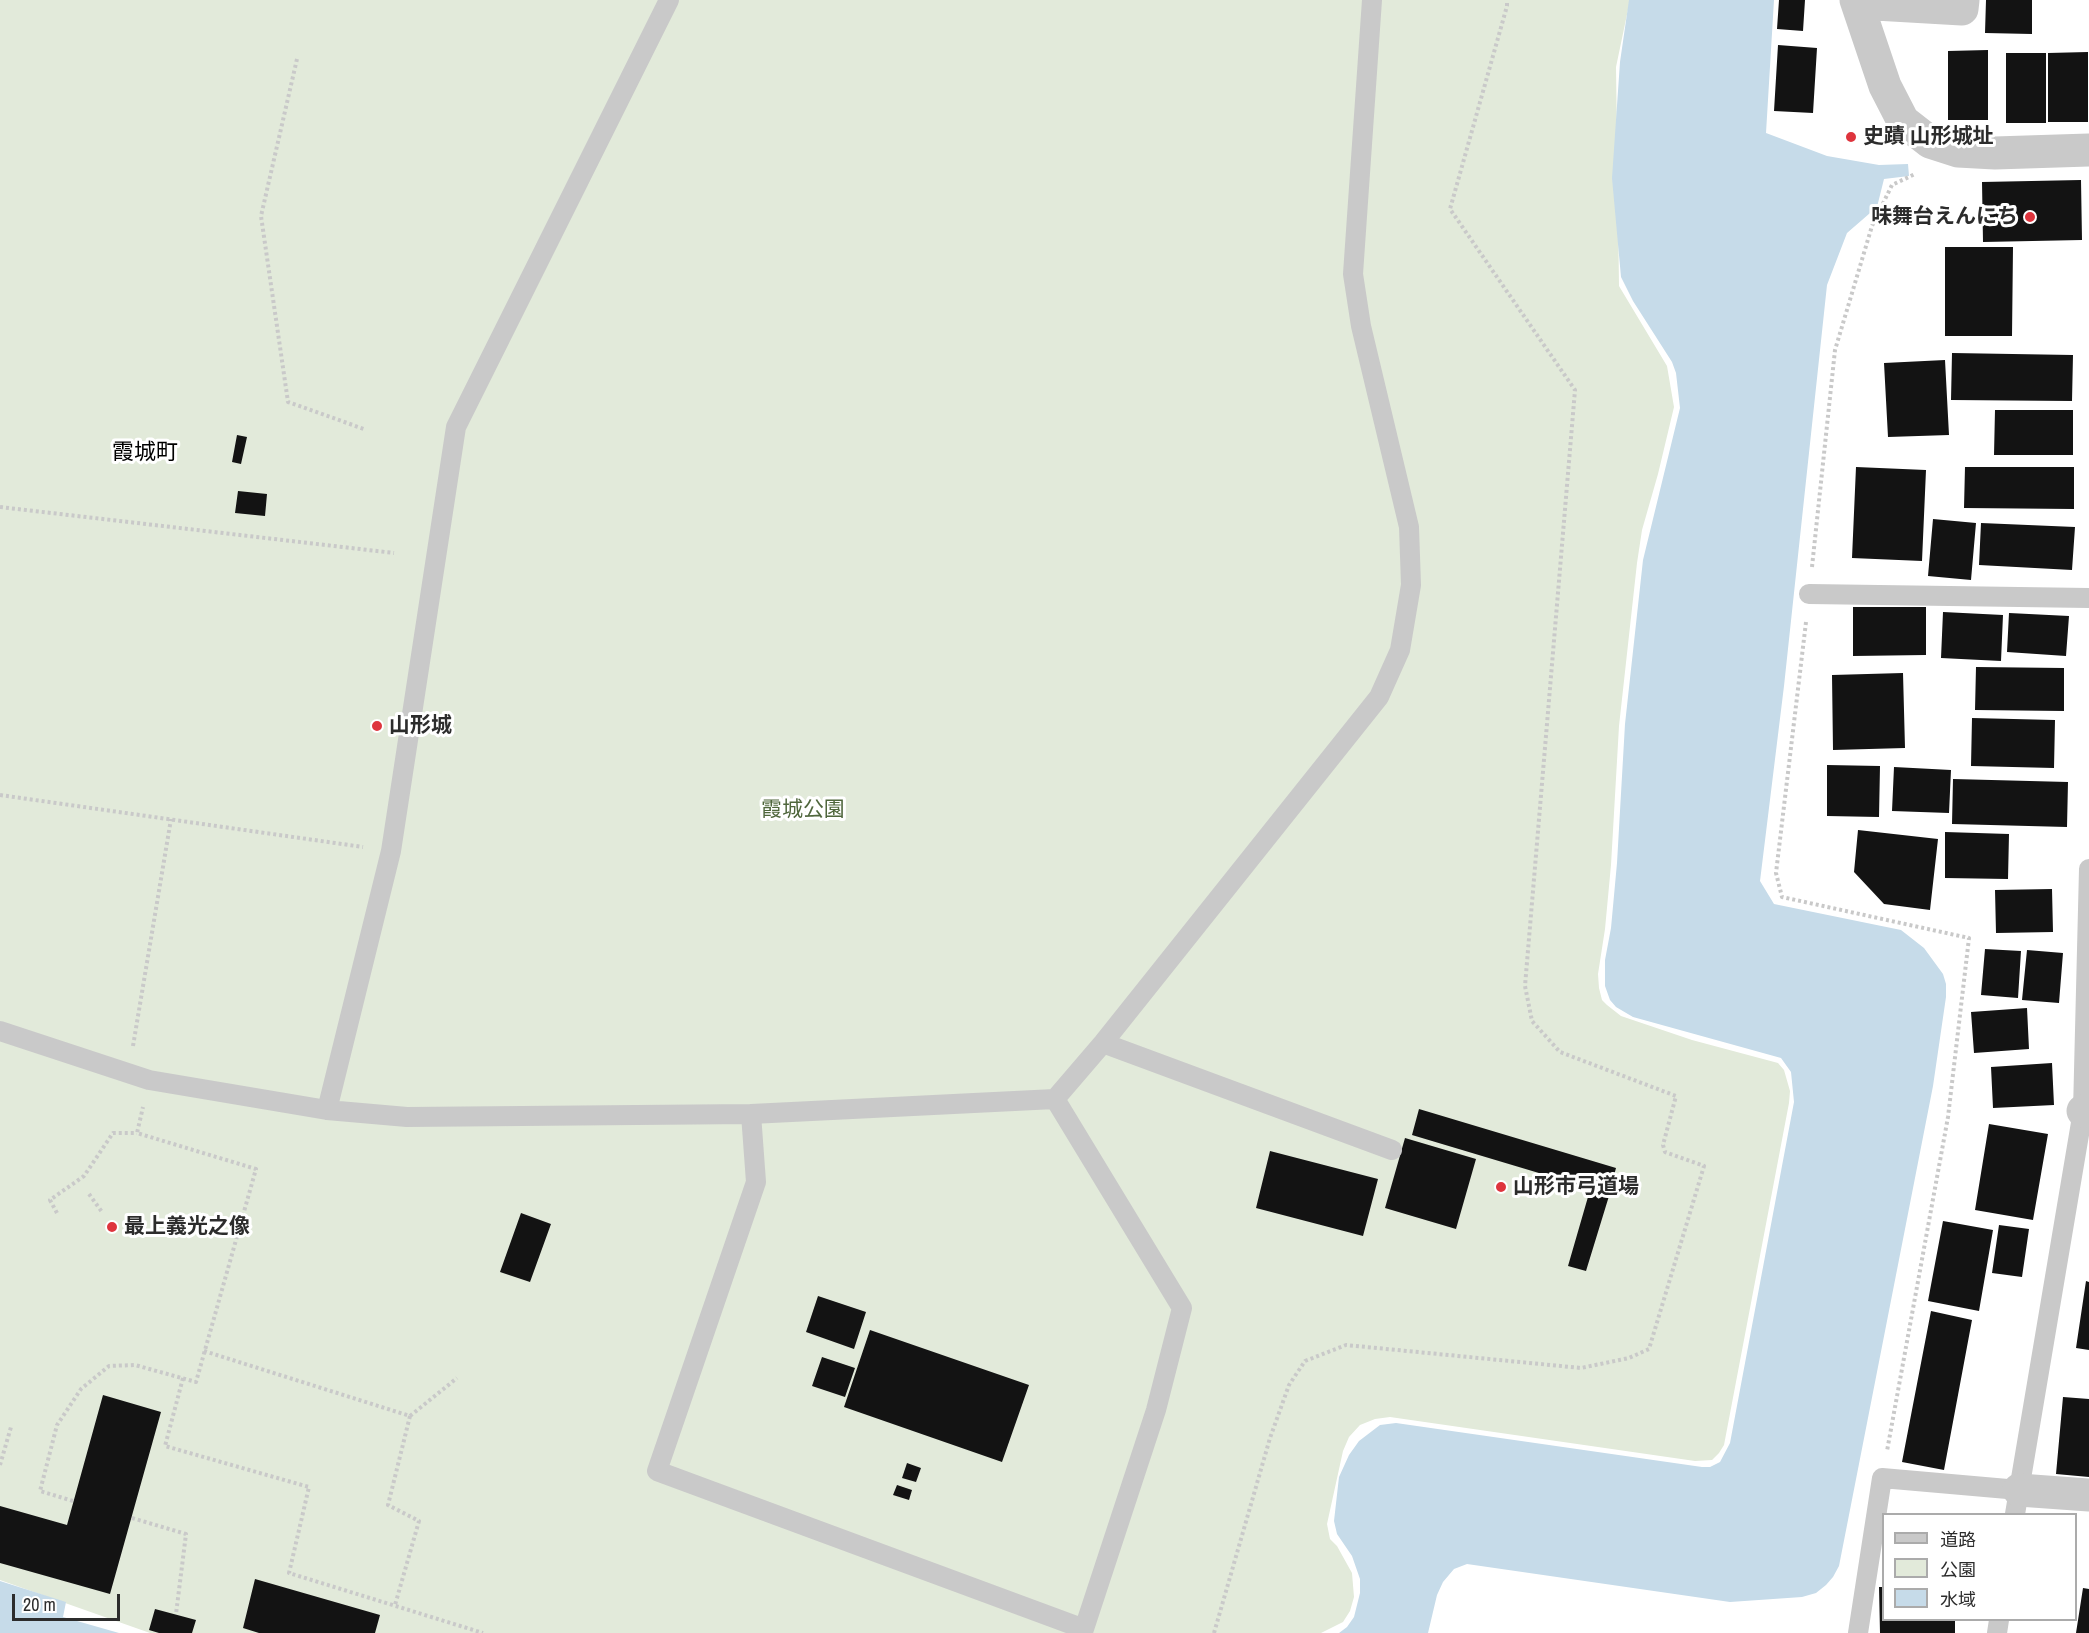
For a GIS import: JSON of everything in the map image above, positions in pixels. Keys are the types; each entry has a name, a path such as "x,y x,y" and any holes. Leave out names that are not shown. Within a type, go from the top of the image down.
{"street":[{"path":"1963,0 1962,9 1857,1 1885,86 1903,121 1930,142 1958,151 1995,153 2089,150"},
{"path":"2017,1502 2089,1496"}],"lane":[{"path":"327,1110 391,851 456,427 669,0"},
{"path":"0,1031 149,1080 327,1110 407,1117 751,1114 1055,1099 1103,1043 1379,698 1400,650 1412,585 1409,527 1361,326 1353,274 1372,0"},
{"path":"1809,594 2089,598"},
{"path":"1857,1633 1882,1478 2017,1502 2086,1111 2089,869"},
{"path":"1103,1043 1392,1150"},
{"path":"751,1114 756,1182 657,1471 1084,1629 1156,1410 1182,1308 1055,1099"}],"path":[{"path":"1214,1633 1270,1438 1289,1385 1305,1362 1346,1345 1581,1368 1629,1358 1649,1349 1704,1166 1665,1152 1663,1145 1676,1096 1560,1052 1532,1021 1525,986 1575,390 1450,209 1507,0"},
{"path":"297,59 261,216 288,402 364,429"},
{"path":"1882,1478 1948,1117 1969,938 1782,897 1776,873 1835,350 1872,226 1892,185 1958,151"},
{"path":"0,507 394,553"},
{"path":"0,795 391,851"},
{"path":"128,1073 171,819"},
{"path":"137,1133 149,1080"},
{"path":"57,1213 50,1200 84,1176 113,1133 137,1133 256,1169 195,1382 135,1365 109,1366 81,1389 57,1425 40,1491 73,1502"},
{"path":"89,1194 102,1212"},
{"path":"204,1352 410,1416"},
{"path":"183,1378 165,1446 309,1487 289,1573 483,1633"},
{"path":"395,1605 419,1521 388,1505 410,1416 457,1378"},
{"path":"0,1465 10,1427"},
{"path":"132,1518 186,1534 176,1614"}],"green space":[{"name":"霞城公園","path":"0,0 1630,0 1616,67 1619,286 1667,366 1674,407 1642,530 1637,563 1619,726 1611,865 1598,974 1599,988 1602,1000 1621,1016 1692,1040 1778,1063 1784,1070 1790,1091 1724,1445 1719,1453 1712,1460 1695,1461 1390,1417 1375,1419 1360,1425 1349,1437 1343,1451 1327,1524 1330,1539 1337,1546 1352,1573 1354,1597 1350,1611 1343,1622 1321,1633 150,1633 0,1580"}],"water":[{"path":"1629,0 1774,0 1766,133 1827,156 1879,165 1908,164 1909,176 1884,179 1877,207 1847,233 1827,285 1784,686 1760,881 1774,904 1901,930 1924,948 1943,974 1946,984 1933,1086 1839,1566 1826,1585 1816,1593 1802,1597 1730,1602 1467,1564 1454,1569 1443,1582 1437,1595 1428,1633 1339,1633 1354,1617 1360,1593 1360,1579 1352,1556 1337,1534 1334,1521 1339,1477 1349,1455 1359,1441 1380,1425 1396,1423 1702,1467 1710,1467 1720,1462 1730,1443 1794,1102 1791,1072 1781,1058 1633,1017 1616,1007 1610,1000 1605,986 1605,960 1611,928 1617,863 1625,724 1643,560 1680,408 1676,373 1672,362 1633,301 1621,277 1612,178 1620,62"},
{"path":"0,1581 66,1602 63,1617 119,1633 0,1633"}],"building":[{"path":"1779,0 1805,0 1803,31 1777,29"},
{"path":"1986,0 2032,0 2032,34 1985,33"},
{"path":"1778,45 1817,48 1813,113 1774,111"},
{"path":"1988,50 1988,120 1948,120 1948,51"},
{"path":"2088,52 2088,122 2048,122 2048,53"},
{"path":"2006,53 2046,53 2046,123 2006,123"},
{"path":"2081,180 2082,240 1983,242 1982,182"},
{"path":"1945,247 2013,247 2012,336 1945,336"},
{"path":"1952,353 2073,355 2072,401 1951,400"},
{"path":"1945,360 1949,435 1888,437 1884,363"},
{"path":"1995,410 2073,410 2073,455 1994,455"},
{"path":"237,435 247,437 241,464 232,462"},
{"path":"1856,467 1926,470 1922,561 1852,558"},
{"path":"1965,467 2074,467 2074,509 1964,508"},
{"path":"238,491 267,494 265,516 235,513"},
{"path":"1933,519 1976,523 1971,580 1928,576"},
{"path":"1981,523 2075,527 2072,570 1979,565"},
{"path":"1853,607 1926,607 1926,655 1853,656"},
{"path":"1943,612 2003,615 2001,661 1941,658"},
{"path":"2009,613 2069,616 2066,656 2007,652"},
{"path":"1976,667 2064,668 2064,711 1975,710"},
{"path":"1903,673 1905,748 1833,750 1832,675"},
{"path":"1972,718 2055,720 2054,768 1971,766"},
{"path":"1827,765 1880,766 1879,817 1827,816"},
{"path":"1894,767 1951,770 1949,813 1892,811"},
{"path":"1953,779 2068,782 2067,827 1952,824"},
{"path":"1858,830 1938,839 1930,910 1884,904 1854,872"},
{"path":"1945,832 2009,834 2008,879 1945,878"},
{"path":"2052,889 2053,932 1996,933 1995,890"},
{"path":"1985,949 2021,951 2018,998 1981,995"},
{"path":"2027,950 2063,953 2059,1003 2022,1000"},
{"path":"2027,1008 2029,1049 1974,1053 1971,1012"},
{"path":"2052,1063 2054,1105 1993,1108 1991,1067"},
{"path":"1419,1109 1616,1168 1609,1194 1412,1135"},
{"path":"1989,1124 2048,1134 2033,1220 1975,1210"},
{"path":"1405,1138 1476,1159 1456,1229 1385,1208"},
{"path":"1270,1151 1378,1179 1363,1236 1256,1208"},
{"path":"1590,1190 1609,1196 1586,1271 1568,1266"},
{"path":"521,1213 551,1224 530,1282 500,1272"},
{"path":"1943,1221 1993,1230 1979,1311 1928,1301"},
{"path":"1999,1225 2029,1229 2022,1277 1992,1273"},
{"path":"2086,1281 2089,1282 2089,1350 2076,1348"},
{"path":"818,1296 866,1312 854,1349 806,1332"},
{"path":"1931,1311 1972,1320 1944,1470 1902,1462"},
{"path":"870,1330 1029,1385 1002,1462 844,1407"},
{"path":"822,1357 855,1368 845,1397 812,1386"},
{"path":"103,1395 161,1412 110,1594 0,1563 0,1506 67,1525"},
{"path":"2063,1397 2089,1399 2089,1477 2056,1474"},
{"path":"907,1463 921,1468 916,1482 902,1478"},
{"path":"897,1485 912,1490 909,1500 893,1495"},
{"path":"255,1579 380,1615 375,1633 259,1633 243,1628"},
{"path":"1879,1587 1882,1587 1882,1621 1955,1621 1955,1633 1880,1633"},
{"path":"2083,1588 2089,1589 2089,1633 2076,1633"},
{"path":"155,1609 196,1620 192,1633 159,1633 149,1630"}],"place":[{"name":"史蹟 山形城址","path":"1851,137"},
{"name":"味舞台えんにち","path":"2030,217"},
{"name":"山形城","path":"377,726"},
{"name":"山形市弓道場","path":"1501,1187"},
{"name":"最上義光之像","path":"112,1227"}],"district":[{"name":"霞城町","path":"145,453"}]}
